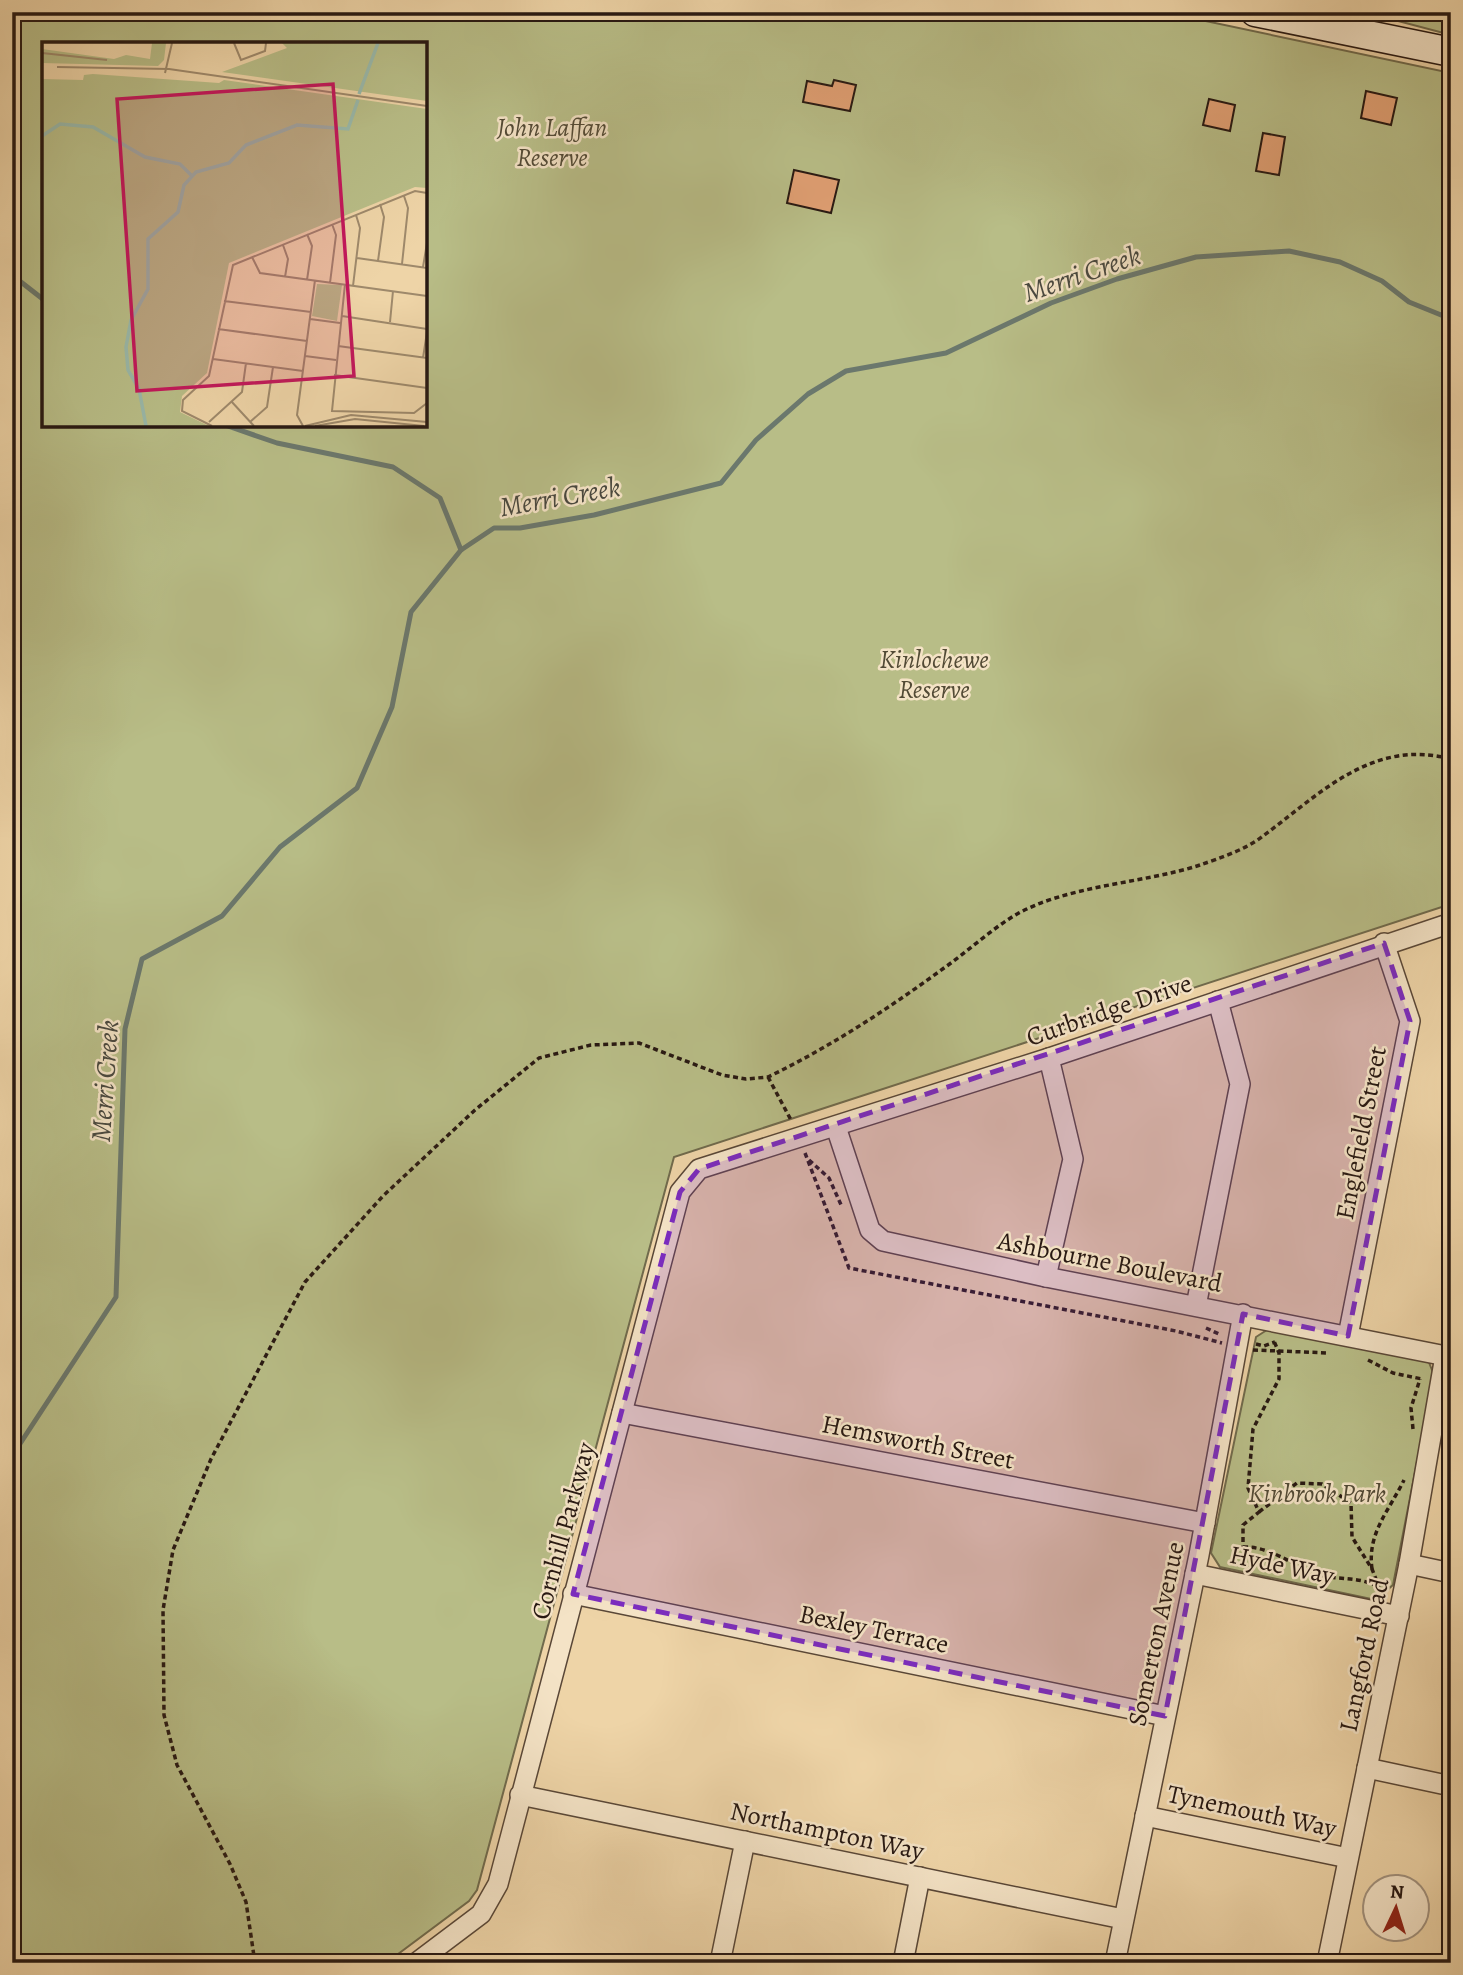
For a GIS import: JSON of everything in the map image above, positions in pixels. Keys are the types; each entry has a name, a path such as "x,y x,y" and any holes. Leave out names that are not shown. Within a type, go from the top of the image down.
{"main road":[{"path":"1255,12 1451,52"}],"street":[{"name":"Curbridge Drive","path":"790,1141 1049,1058 1384,943 1451,923"},
{"name":"Englefield Street","path":"1348,1336 1410,1021 1384,943"},
{"path":"1196,1306 1240,1084 1218,1001"},
{"path":"1046,1277 1073,1159 1049,1058"},
{"name":"Ashbourne Boulevard","path":"836,1127 870,1230 883,1241 1046,1277 1448,1356"},
{"name":"Cornhill Parkway","path":"416,1963 489,1905 498,1884 680,1192 699,1169 790,1141"},
{"name":"Somerton Avenue","path":"1115,1963 1195,1574 1243,1314"},
{"name":"Langford Road","path":"1329,1962 1448,1356"},
{"name":"Hemsworth Street","path":"622,1413 1205,1523"},
{"path":"1409,1564 1451,1573"},
{"name":"Hyde Way","path":"1195,1574 1399,1616"},
{"name":"Bexley Terrace","path":"573,1594 1165,1716"},
{"path":"1367,1768 1451,1786"},
{"name":"Northampton Way","path":"520,1795 1123,1919"},
{"name":"Tynemouth Way","path":"1145,1816 1348,1858"},
{"path":"720,1963 745,1841"},
{"path":"903,1963 920,1877"}],"path":[{"path":"254,1963 246,1902 230,1864 177,1765 167,1728 162,1655 163,1610 173,1550 211,1459 305,1282 383,1196 475,1110 539,1058 592,1045 639,1043 722,1074 746,1079 768,1077 892,1006 1011,917 1038,904 1202,864 1261,838 1309,798 1343,776 1384,757 1438,755 1451,759"},
{"path":"768,1077 789,1114 790,1141"},
{"path":"1243,1314 1275,1342 1279,1353 1279,1379 1253,1429 1248,1488 1259,1512"},
{"path":"1413,1432 1411,1408 1421,1378 1448,1356"},
{"path":"1372,1569 1370,1555 1374,1531 1391,1507 1407,1474"},
{"path":"1227,1581 1232,1558 1243,1547 1243,1525 1297,1483 1322,1484 1351,1503 1352,1537 1372,1569 1379,1587 1360,1578 1324,1575 1263,1549 1243,1547"}],"highlighted area":[{"path":"1384,943 1410,1021 1348,1336 1243,1314 1165,1716 573,1594 680,1192 699,1169"}],"green space":[{"name":"Kinlochewe Reserve","path":"12,12 1163,12 1451,73 1451,904 674,1157 477,1890 469,1901 386,1963 12,1963"},
{"path":"1364,12 1451,12 1451,35"},
{"name":"Kinbrook Park","path":"1270,1328 1428,1360 1434,1375 1393,1585 1376,1600 1220,1567 1211,1553 1256,1337"}],"building":[{"path":"834,80 856,85 850,111 803,102 807,81 832,86"},
{"path":"1366,91 1397,98 1391,125 1361,118"},
{"path":"1209,99 1235,105 1230,131 1203,125"},
{"path":"1263,133 1285,137 1279,175 1256,171"},
{"path":"794,170 839,180 831,213 787,203"}],"waterway":[{"name":"Merri Creek","path":"12,1456 116,1297 125,1029 142,959 222,916 280,847 357,788 392,707 411,612 461,550 494,528 520,528 594,515 721,483 756,440 808,394 846,371 946,353 1051,303 1117,279 1196,257 1289,251 1340,262 1382,281 1409,302 1451,319"},
{"path":"12,275 42,298"},
{"path":"231,427 277,443 393,467 440,498 461,550"}],"park label":[{"name":"John Laffan Reserve","path":"552,142"}]}
